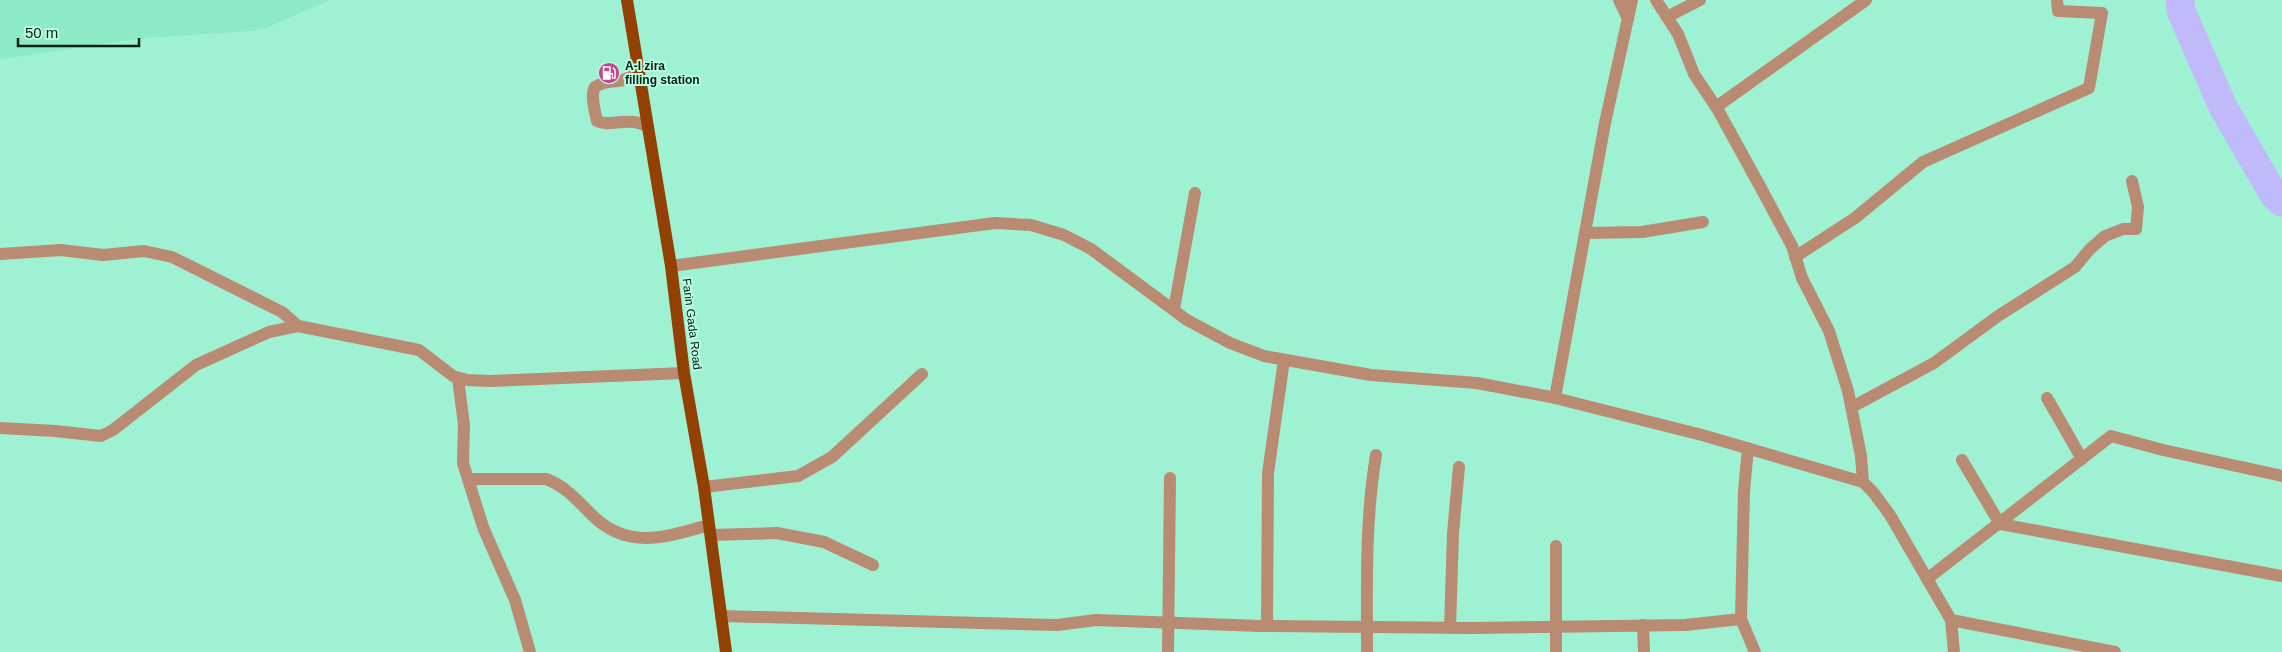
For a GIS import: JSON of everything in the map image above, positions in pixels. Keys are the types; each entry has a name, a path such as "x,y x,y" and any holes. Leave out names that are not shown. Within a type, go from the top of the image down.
{"main road":[{"name":"Farin Gada Road","path":"627,0 671,266 684,373 704,487 726,652"}],"street":[{"path":"1620,0 1628,19"},
{"path":"1555,398 1605,123 1632,0"},
{"path":"1656,0 1678,34 1694,74 1716,107 1762,190 1795,257 1802,278 1829,330 1852,407 1861,456 1863,482"},
{"path":"1667,17 1700,0"},
{"path":"1716,107 1866,0"},
{"path":"1795,257 1856,218 1923,162 2090,88 2102,13 2058,11 2057,0"},
{"path":"638,69 631,78 625,81 595,87 592,91 597,121 602,124 628,121 639,122 648,127"},
{"path":"1852,407 1934,363 1998,316 2075,266 2105,236 2123,229 2136,229 2138,207 2132,181"},
{"path":"1174,309 1195,193"},
{"path":"1585,233 1642,232 1703,222"},
{"path":"671,266 995,223 1031,225 1064,235 1091,249 1187,320 1230,343 1264,356 1371,375 1478,383 1555,398 1748,448 1863,482 1874,492 1890,515 1951,620 1954,652"},
{"path":"0,254 61,250 103,255 144,251 172,257 282,312 298,326"},
{"path":"0,428 100,436 113,430 196,365 269,332 298,326 316,328 372,342 419,350 440,368 458,378 490,381 684,373"},
{"path":"1267,626 1268,473 1284,360"},
{"path":"704,487 798,476 832,457 922,374"},
{"path":"458,378 464,425 463,463 483,527 515,600 530,652"},
{"path":"2047,398 2082,459"},
{"path":"1928,579 2111,436 2163,450 2282,476"},
{"path":"1748,448 1744,491 1741,619 1755,652"},
{"path":"1367,652 1367,526 1376,455"},
{"path":"1962,460 2000,524 2282,576"},
{"path":"1450,628 1453,533 1460,467"},
{"path":"1168,652 1170,478"},
{"path":"468,479 546,479 558,484 601,525 622,536 662,538 710,530 777,533 824,542 872,565"},
{"path":"1556,546 1556,652"},
{"path":"721,616 1057,625 1096,620 1267,626 1450,628 1685,625 1741,619"},
{"path":"1951,620 2115,652"},
{"path":"1643,626 1644,652"}],"shaded area":[{"path":"0,0 330,0 266,28 252,31 145,38 0,59"}],"waterway":[{"path":"2180,0 2181,11 2223,107 2274,195 2282,202"}],"place":[{"name":"A-l zira filling station","path":"609,73"}]}
